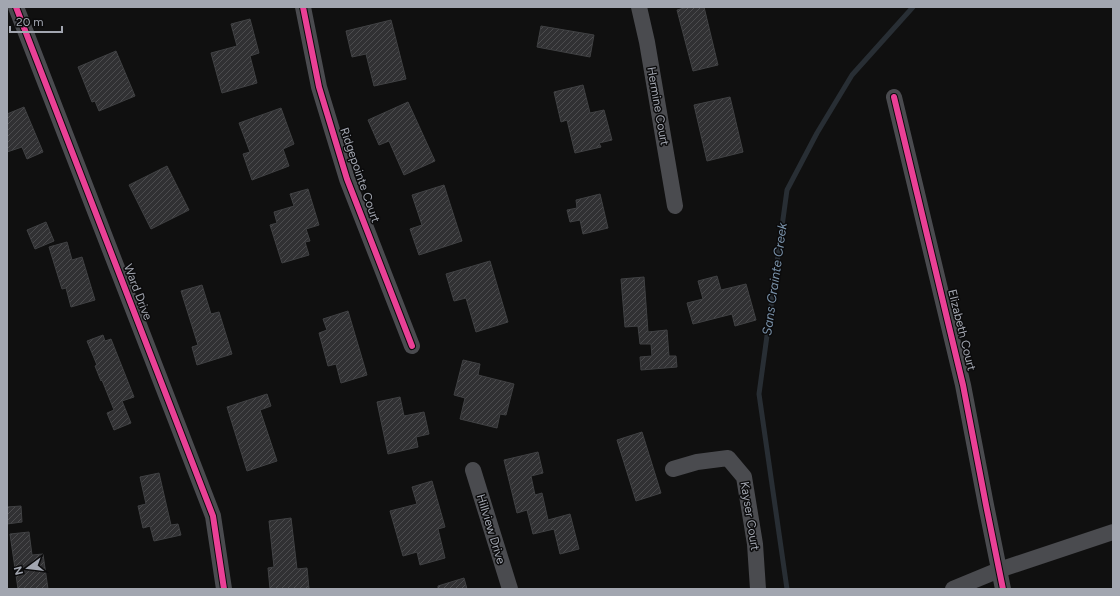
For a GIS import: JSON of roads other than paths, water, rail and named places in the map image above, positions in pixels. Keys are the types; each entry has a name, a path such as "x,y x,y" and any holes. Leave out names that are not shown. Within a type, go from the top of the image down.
{"street":[{"name":"Ward Drive","path":"16,7 213,516 224,589"},
{"name":"Ridgepointe Court","path":"303,7 319,87 347,179 412,346"},
{"name":"Hermine Court","path":"639,7 647,42 675,206"},
{"name":"Elizabeth Court","path":"894,97 963,384 1003,589"},
{"name":"Kayser Court","path":"673,469 696,462 728,458 744,477 756,544 758,589"},
{"name":"Hillview Drive","path":"473,470 510,589"},
{"path":"953,589 999,570 1113,532"}],"waterway":[{"name":"Sans Crainte Creek","path":"787,589 759,394 787,190 817,133 852,75 913,7"}]}
